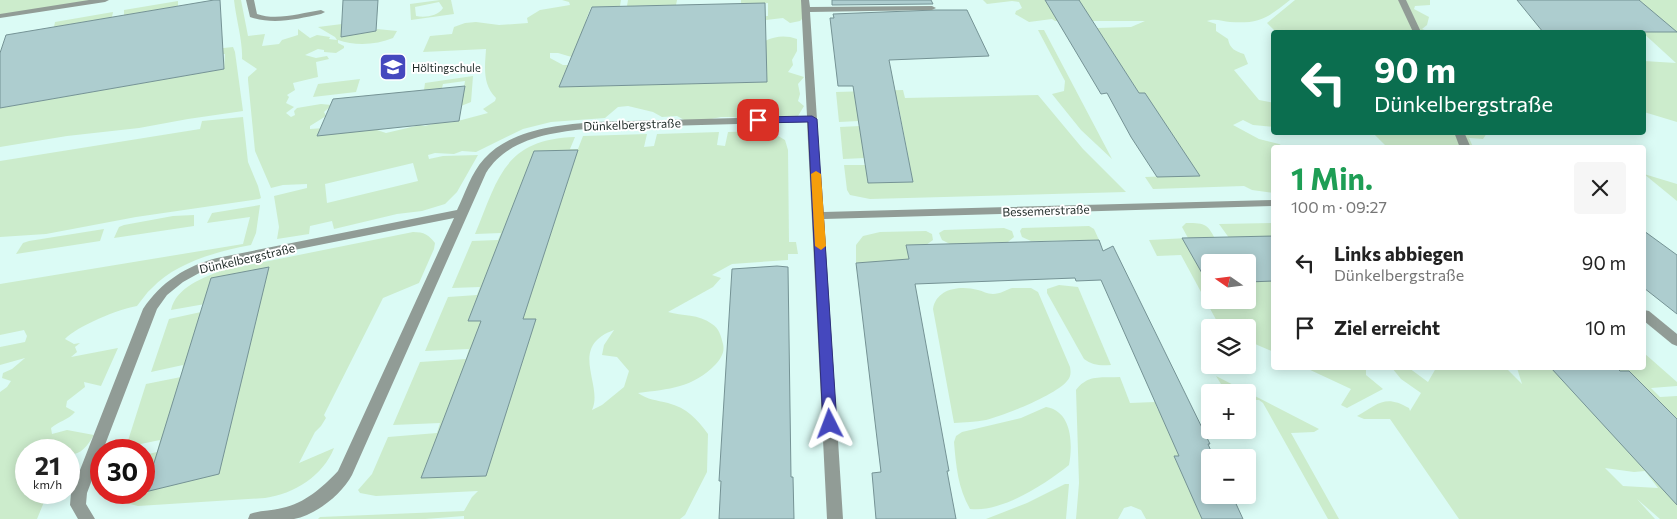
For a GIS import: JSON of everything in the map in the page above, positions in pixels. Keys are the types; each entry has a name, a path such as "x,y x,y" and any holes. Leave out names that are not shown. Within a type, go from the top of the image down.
{"street":[{"path":"0,16 106,0"},
{"path":"250,0 253,15 260,18 280,18 321,12"},
{"path":"1402,0 1416,30"},
{"path":"836,519 806,5 932,8"},
{"name":"Dünkelbergstraße","path":"256,519 290,515 306,508 332,490 344,475 462,213 487,162 501,149 547,130 594,125 812,119"},
{"name":"Bessemerstraße","path":"819,216 1271,203"},
{"name":"Dünkelbergstraße","path":"87,519 78,505 80,493 150,310 170,285 191,272 217,262 462,213"},
{"path":"1646,316 1677,341"}],"green space":[{"path":"0,0 107,0 0,16"},
{"path":"234,0 241,0 248,36 265,34 262,46 279,44 282,40 298,35 298,29 310,38 317,35 337,40 318,27 342,24 341,36 376,31 377,29 397,31 393,38 373,43 358,44 338,40 338,43 344,46 344,48 336,53 324,52 324,50 318,49 305,55 316,58 327,56 329,59 316,62 318,77 293,83 295,90 287,95 289,97 286,103 294,107 286,113 291,117 295,115 294,111 297,108 321,104 332,105 324,112 326,116 310,126 310,129 381,124 377,130 386,133 420,125 454,122 488,113 483,109 495,101 496,98 486,81 486,49 423,52 430,36 452,34 454,27 465,23 476,22 499,25 528,23 527,18 540,10 570,5 569,2 562,0 621,0 620,6 591,7 586,20 768,16 768,3 741,4 741,0 803,0 806,15 800,21 790,23 783,18 766,20 575,58 558,53 550,53 550,58 563,65 571,65 560,87 766,82 767,71 763,70 765,41 777,37 789,37 797,39 797,51 792,60 793,65 788,72 804,77 798,84 800,94 798,101 804,106 798,116 784,117 758,126 734,117 721,117 696,122 686,121 677,116 662,117 653,112 628,106 618,107 605,118 551,122 523,129 476,152 462,151 454,154 435,153 428,155 429,159 443,156 478,155 457,192 445,204 422,211 397,214 334,229 332,221 310,226 309,234 277,239 279,227 274,196 307,188 307,184 283,185 271,188 255,151 248,77 257,69 242,59","holes":["413,163 418,181 327,203 325,184"]},
{"path":"451,0 454,14 411,20 410,4","holes":["439,2 443,8 431,16 416,16 415,7"]},
{"path":"628,0 677,0 676,5 627,6"},
{"path":"983,0 1290,0 1269,15 1256,21 1207,21 1216,24 1216,31 1228,39 1233,49 1244,54 1248,64 1234,70 1259,100 1271,102 1271,127 1253,125 1243,120 1233,125 1259,139 1281,145 1271,145 1271,193 1252,190 1244,186 1153,189 1145,177 1199,175 1145,93 1139,93 1097,28 1131,27 1145,21 1055,21 1052,19 1029,22 1015,14 1016,11 1022,8 1019,2 987,4"},
{"path":"1295,0 1430,0 1430,5 1415,6 1414,9 1429,17 1427,25 1422,29 1425,30 1274,30 1267,23"},
{"path":"1615,0 1677,0 1677,122 1646,113 1646,61 1676,63 1646,36 1646,30 1640,30 1629,20 1641,3 1645,3"},
{"path":"178,1 178,6 124,15 124,10"},
{"path":"113,12 112,17 54,27 55,22"},
{"path":"1038,30 1044,30 1112,159 1081,130 1052,94 1064,91 1065,81"},
{"path":"233,47 243,111 139,128 67,136 0,147 0,108 224,69 225,54 191,60 196,51"},
{"path":"473,76 471,102 461,106 465,81 443,84 442,88 424,90 425,83"},
{"path":"360,79 356,92 313,97 318,84"},
{"path":"903,90 905,98 1038,95 1083,149 1126,192 870,199 850,195 847,190 844,165 866,165 868,183 913,182 898,103 859,121 839,122 836,92"},
{"path":"243,117 248,162 258,186 261,198 259,199 136,217 46,234 0,237 0,161 200,129 202,121"},
{"path":"860,126 865,158 843,159 840,127"},
{"path":"765,131 785,140 788,150 789,242 796,242 798,254 788,254 788,260 732,264 712,275 721,278 713,287 668,312 707,321 718,330 723,347 722,355 718,362 707,372 689,383 638,393 681,408 696,419 708,434 707,472 685,515 680,519 464,519 464,516 425,519 318,519 320,517 464,511 478,491 376,496 360,493 358,490 372,474 388,437 437,433 440,423 393,425 420,362 466,359 469,349 425,351 448,297 477,295 480,287 452,288 472,241 498,240 501,233 475,234 498,180 518,154 533,145 551,139 575,137 570,149 578,149 583,136 647,134 644,147 654,146 657,134 719,132 717,145 725,146 728,132","holes":["614,330 604,345 602,355 617,357 629,371 624,387 602,405 592,410 594,400 590,367 592,346 600,337"]},
{"path":"1375,135 1486,135 1483,139 1469,138 1472,145 1385,145"},
{"path":"1646,175 1677,184 1677,201 1646,176"},
{"path":"260,205 256,233 251,245 211,255 185,265 162,279 137,306 99,319 79,329 65,339 74,344 80,343 75,347 77,352 71,357 118,348 101,386 84,382 85,387 67,401 66,407 75,412 51,428 52,434 67,430 94,435 84,449 80,451 80,439 15,439 15,504 43,504 37,519 0,519 0,392 11,381 2,378 3,373 12,369 25,358 0,365 0,347 25,342 27,336 24,330 0,335 0,284 243,244 250,217 207,223 212,213"},
{"path":"194,215 194,226 114,238 119,227 124,225 173,216"},
{"path":"1186,223 1198,223 1206,226 1211,231 1217,242 1232,242 1219,224 1271,223 1271,351 1256,344 1256,319 1216,319 1210,309 1256,309 1256,254 1201,254 1201,292 1181,255 1157,256 1149,240 1188,238 1182,227"},
{"path":"1089,226 1094,229 1099,240 1031,241 1022,237 1020,231 1022,228"},
{"path":"1004,228 1012,231 1014,237 1008,242 950,244 942,240 939,233 944,230"},
{"path":"104,229 100,241 16,254 23,243 29,241"},
{"path":"926,231 932,234 933,240 926,245 907,245 909,261 856,263 856,245 863,236 880,232"},
{"path":"413,232 423,233 435,243 419,283 383,298 324,415 326,418 315,432 299,463 334,448 323,467 315,475 297,488 265,498 138,506 130,504 155,504 155,452 157,452 160,440 129,439 146,384 181,377 183,365 151,372 169,319 201,312 205,304 171,310 174,302 192,284 224,270"},
{"path":"1059,285 1078,287 1111,365 1096,365 1084,359 1047,293 1047,289"},
{"path":"957,288 980,290 993,294 1012,288 1031,288 1038,292 1070,367 1071,373 1069,378 1061,387 1016,410 986,420 954,423 933,309 935,302 944,292"},
{"path":"1646,355 1677,382 1677,386 1651,388 1660,397 1677,396 1677,519 1660,519 1637,499 1655,519 1459,519 1390,419 1364,419 1357,416 1382,402 1388,401 1401,404 1409,408 1410,411 1421,393 1401,379 1394,370 1412,370 1428,382 1435,370 1508,370 1522,384 1518,370 1646,370","holes":["1605,468 1634,472 1645,471 1658,488 1623,486"]},
{"path":"1310,370 1366,370 1366,375 1383,389 1347,408 1341,405 1351,389"},
{"path":"1216,376 1232,384 1221,384"},
{"path":"1101,377 1120,377 1130,403 1155,402 1158,410 1166,414 1163,419 1201,498 1201,504 1204,504 1211,519 1146,519 1141,510 1131,506 1124,508 1118,519 1076,519 1079,483 1076,390 1085,381"},
{"path":"1256,396 1319,429 1314,432 1291,433 1339,519 1328,519 1263,403 1256,400"},
{"path":"1046,407 1055,410 1066,422 1071,448 1069,465 1036,488 1009,502 982,509 970,509 958,477 954,442 956,436 962,432 1021,418"},
{"path":"1065,484 1069,484 1066,519 986,519 1027,503"}],"building":[{"path":"220,0 224,69 0,108 0,53 6,35"},
{"path":"343,0 378,0 376,31 341,37"},
{"path":"832,0 931,0 933,4 832,5"},
{"path":"1045,0 1079,0 1139,93 1145,93 1200,176 1157,177 1131,137 1107,93 1101,94"},
{"path":"1517,0 1639,0 1677,32 1646,32 1646,30 1541,30"},
{"path":"765,3 767,82 559,87 592,7"},
{"path":"967,10 989,56 889,60 913,182 868,183 853,86 838,86 830,18 834,18 833,14"},
{"path":"465,86 459,121 317,136 333,99"},
{"path":"578,150 523,319 536,319 486,476 421,478 481,321 468,321 534,151"},
{"path":"1646,232 1677,255 1677,314 1646,290"},
{"path":"1271,236 1271,281 1256,282 1256,254 1201,254 1201,271 1182,238"},
{"path":"1099,240 1103,251 1113,246 1201,426 1201,439 1208,439 1210,444 1208,444 1210,449 1201,449 1201,504 1236,504 1243,519 1202,519 1174,456 1179,456 1101,280 1076,281 1075,278 915,284 956,519 876,519 872,473 881,472 856,263 909,259 906,245"},
{"path":"269,267 219,474 155,490 155,460 211,278"},
{"path":"788,267 791,477 793,477 794,519 719,519 721,481 719,481 732,269"},
{"path":"1553,370 1629,371 1677,419 1677,505"}],"slow traffic":[{"path":"816,174 821,246"}],"place":[{"name":"Höltingschule","path":"393,67"}],"route":[{"path":"758,120 812,119 830,424"}]}
